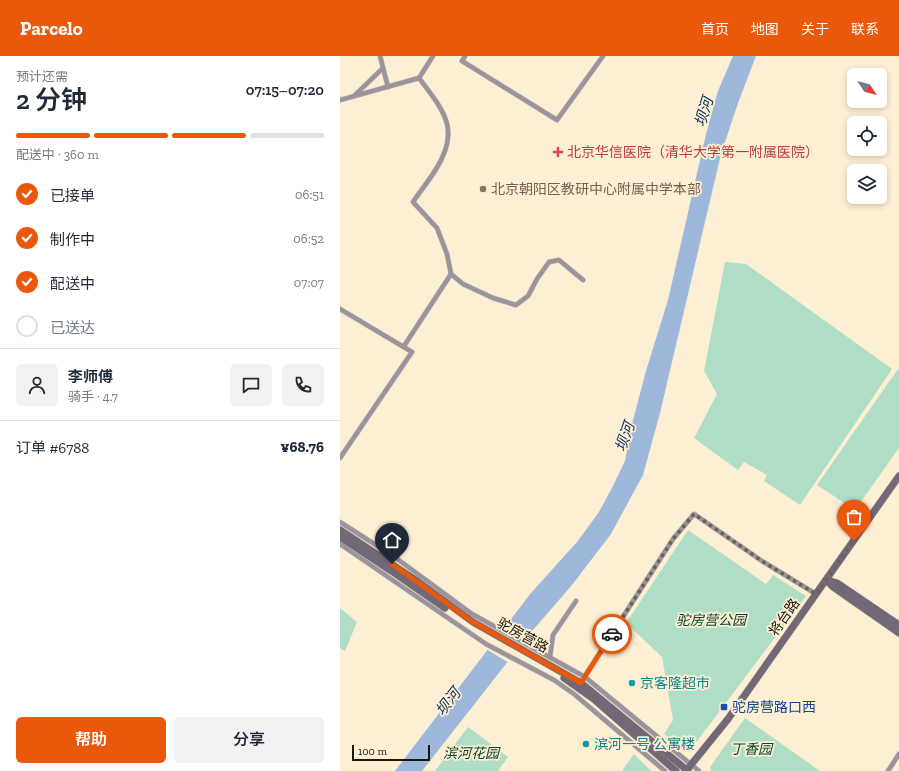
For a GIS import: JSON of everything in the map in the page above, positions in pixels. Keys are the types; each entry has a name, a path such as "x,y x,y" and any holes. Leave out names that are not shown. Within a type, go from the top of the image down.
{"street":[{"path":"380,56 388,87"},
{"path":"340,100 419,78 433,56"},
{"path":"465,56 462,61 557,120 603,56"},
{"path":"352,97 383,68"},
{"path":"419,78 439,104 449,125 448,145 437,169 413,202 437,228 447,254 451,274 463,284 493,298 516,305 528,296 537,279 549,262 559,260 583,280"},
{"path":"404,346 451,274"},
{"path":"340,309 412,352 340,458"},
{"name":"将台路","path":"688,769 728,719 899,476"},
{"path":"580,685 673,539 694,514 762,561 816,594"},
{"path":"340,522 407,565 472,614 494,633"},
{"name":"驼房营路","path":"340,530 417,581 462,615 528,652 580,685 688,769"},
{"name":"驼房营路","path":"340,537 463,620 494,633"},
{"path":"340,544 486,644 554,680 580,685"},
{"path":"826,580 837,583 899,625"},
{"path":"826,580 833,587 899,632"},
{"path":"550,657 553,635 576,601"},
{"path":"528,652 550,657 666,771"},
{"name":"驼房营路","path":"580,685 676,771"},
{"path":"888,771 899,754"},
{"path":"688,769 699,771"}],"green space":[{"path":"725,262 746,264 892,369 800,505 764,481 767,475 744,462 738,470 694,438 717,394 704,371"},
{"path":"898,369 899,448 855,510 817,485"},
{"name":"驼房营公园","path":"688,530 766,584 773,575 806,596 689,752 664,734 673,720 662,657 626,623"},
{"path":"340,608 357,622 345,651 340,648"},
{"name":"丁香园","path":"745,718 820,771 711,771 710,767"},
{"name":"滨河花园","path":"468,727 508,757 498,771 435,771"},
{"path":"634,754 651,771 622,771"}],"water":[{"name":"坝河","path":"733,56 756,56 721,154 660,413 643,475 611,534 572,585 527,637 422,771 395,771 531,593 577,542 599,512 625,461 632,424 646,371 668,300 706,134 718,91"}],"pier":[{"path":"506,622 530,637 509,663 486,649"}],"way so far":[{"path":"612,634 673,539 694,514 762,561 816,594 854,541"}],"place":[{"name":"北京华信医院（清华大学第一附属医院）","path":"558,152"},
{"name":"北京朝阳区教研中心附属中学本部","path":"483,189"},
{"name":"京客隆超市","path":"632,683"},
{"name":"驼房营路口西","path":"724,707"},
{"name":"滨河一号 公寓楼","path":"586,744"}],"route":[{"path":"392,564 473,622 581,683 612,634"}]}
